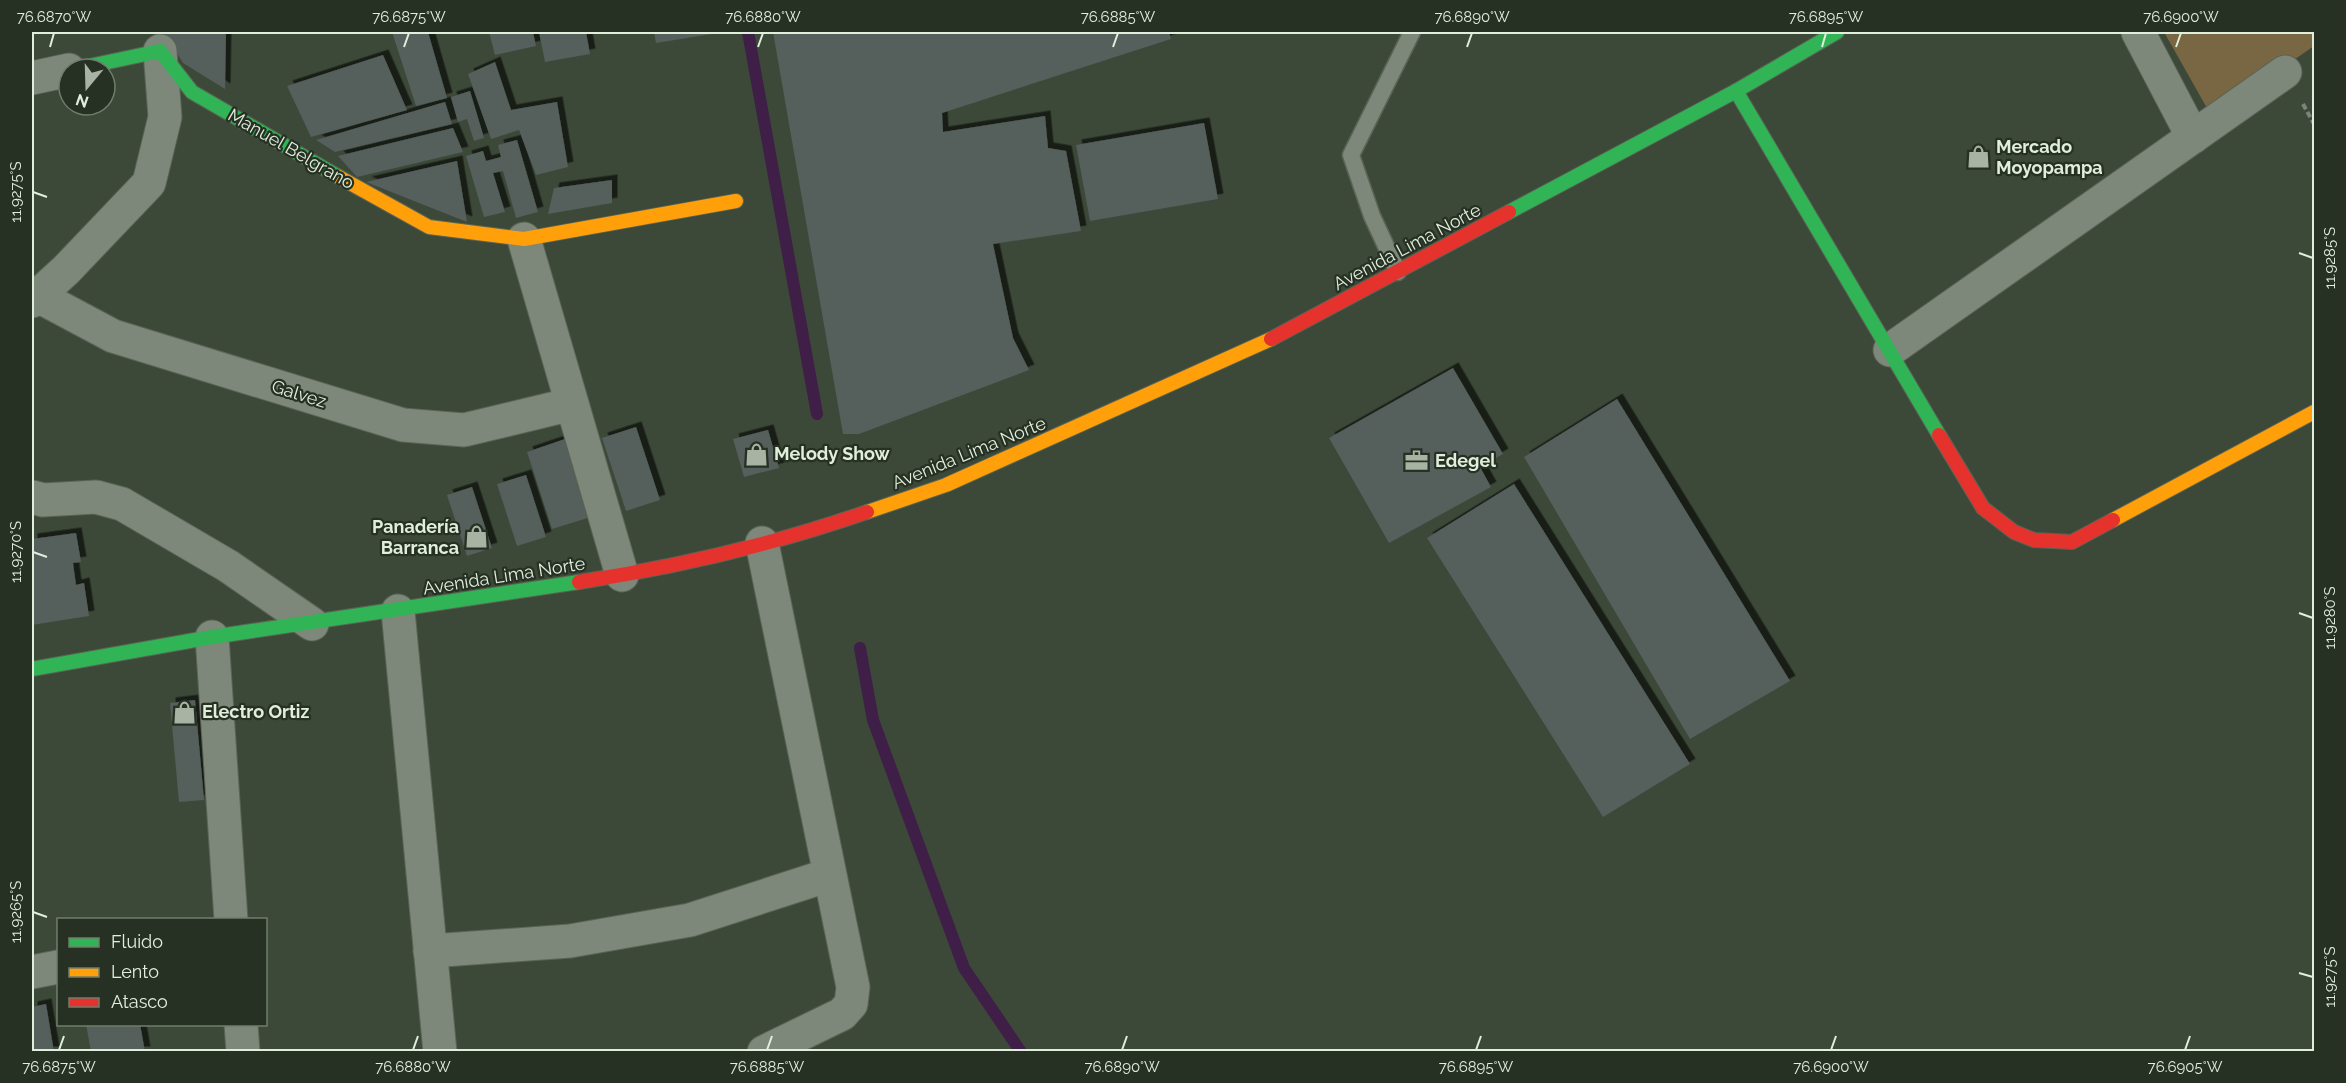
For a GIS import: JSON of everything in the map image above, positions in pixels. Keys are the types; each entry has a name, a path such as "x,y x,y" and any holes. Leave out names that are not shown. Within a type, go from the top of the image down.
{"main road":[{"name":"Avenida Lima Norte","path":"32,669 212,637 398,611 622,575 762,543 856,516 946,485 1249,351 1736,91 1837,32"},
{"path":"117,60 160,51"},
{"name":"Manuel Belgrano","path":"160,51 192,92 302,157 429,227 525,238 736,201"},
{"path":"1736,91 1983,508 2003,527 2027,541 2049,544 2072,543 2314,412"}],"street":[{"path":"2138,32 2193,136"},
{"path":"35,298 149,183 165,117 160,51"},
{"path":"1890,350 2285,72"},
{"path":"32,78 57,73"},
{"path":"525,238 622,575"},
{"name":"Galvez","path":"35,298 112,336 403,425 464,430 572,404"},
{"path":"32,497 43,500 96,497 122,504 228,566 312,624"},
{"path":"762,543 853,987 851,1004 842,1014 764,1052"},
{"path":"398,611 440,1052"},
{"path":"212,637 231,918"},
{"path":"430,951 570,941 690,920 829,875"},
{"path":"32,972 57,967"},
{"path":"241,1026 243,1052"}],"lane":[{"path":"1398,272 1372,216 1351,155 1412,32"}],"shaded area":[{"path":"2164,32 2314,32 2314,46 2212,117"}],"building":[{"path":"164,32 226,32 225,89 183,63"},
{"path":"392,32 428,32 447,98 416,106"},
{"path":"489,32 533,32 536,46 495,55"},
{"path":"539,32 586,32 590,54 545,62"},
{"path":"654,32 711,32 712,34 656,43"},
{"path":"773,32 1169,32 1171,39 942,113 943,132 1045,116 1048,148 1066,151 1081,231 993,244 1013,338 1029,370 859,434 843,434"},
{"path":"383,55 407,110 311,137 287,86"},
{"path":"495,62 511,110 557,102 568,167 536,175 519,130 491,139 468,74"},
{"path":"470,91 484,138 474,141 467,119 458,122 451,97"},
{"path":"445,102 452,124 335,152 316,140"},
{"path":"1204,123 1218,199 1090,221 1076,145"},
{"path":"453,128 463,152 357,177 338,156"},
{"path":"517,140 538,212 516,218 503,171 493,173 505,212 484,217 466,156 483,151 486,161 501,157 498,145"},
{"path":"457,161 467,222 366,182"},
{"path":"612,180 612,203 548,214 554,188"},
{"name":"Edegel","path":"1453,368 1503,454 1480,467 1491,487 1389,543 1329,438"},
{"path":"1617,399 1790,681 1690,739 1524,457"},
{"path":"636,427 660,500 626,511 602,438"},
{"name":"Melody Show","path":"768,430 779,468 744,477 733,439"},
{"path":"565,439 591,517 552,529 527,452"},
{"path":"526,475 546,537 517,546 497,484"},
{"path":"1514,484 1690,764 1603,817 1427,538"},
{"path":"472,487 492,548 467,556 447,495"},
{"path":"76,533 81,562 73,563 76,585 84,583 89,616 32,625 32,539"},
{"path":"195,700 204,800 179,802 170,703"},
{"path":"46,1004 54,1052 32,1052 32,1007"},
{"path":"86,1026 140,1026 145,1052 91,1052"}],"waterway":[{"path":"748,32 817,414"},
{"path":"860,648 873,720 964,968 1021,1052"}],"traffic: fast":[{"path":"1509,212 1736,91 1837,32"},
{"path":"117,60 160,51 192,92 339,177"},
{"path":"1736,91 1939,435"},
{"path":"32,669 212,637 579,582"}],"traffic: slow":[{"path":"339,177 429,227 524,239 736,201"},
{"path":"867,512 946,485 1271,339"},
{"path":"2113,520 2314,412"}],"traffic: jam":[{"path":"1271,339 1509,212"},
{"path":"1939,435 1983,508 2014,532 2034,540 2072,542 2113,520"},
{"path":"579,582 725,553 832,524 867,512"}],"place":[{"name":"Mercado Moyopampa","path":"1978,157"},
{"name":"Melody Show","path":"756,454"},
{"name":"Edegel","path":"1417,461"},
{"name":"Panadería Barranca","path":"477,537"},
{"name":"Electro Ortiz","path":"184,712"}]}
